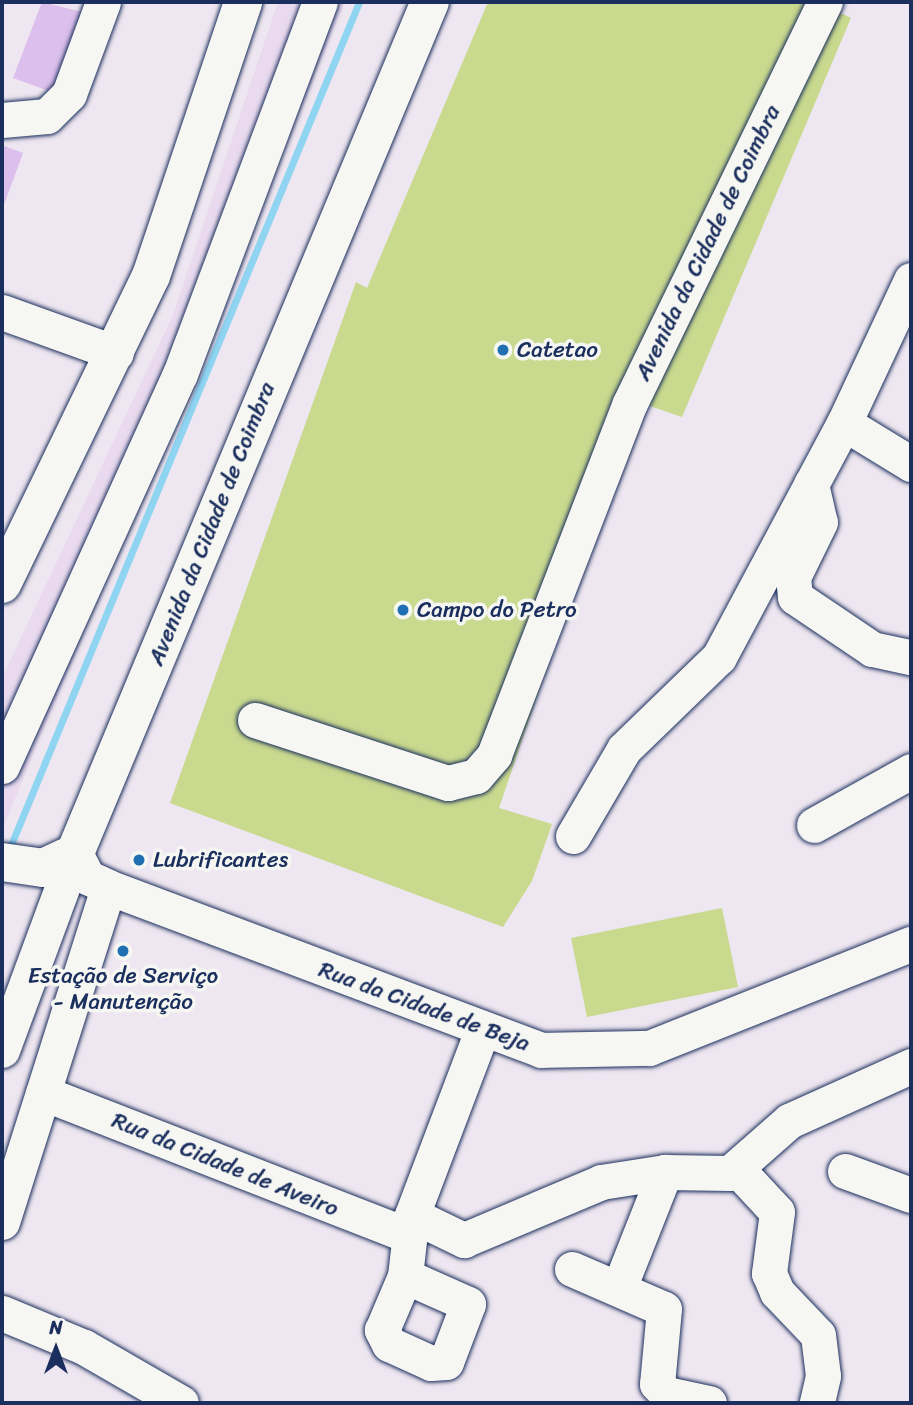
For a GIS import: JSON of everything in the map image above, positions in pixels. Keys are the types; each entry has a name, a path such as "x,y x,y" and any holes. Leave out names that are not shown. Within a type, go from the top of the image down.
{"main road":[{"path":"2,584 116,353 179,201 243,2"},
{"name":"Avenida da Cidade de Coimbra","path":"75,853 429,10"},
{"path":"8,864 43,868 75,853"}],"street":[{"path":"2,766 180,374 320,2"},
{"name":"Avenida da Cidade de Coimbra","path":"255,720 448,783 476,776 494,755 630,403 825,2"},
{"path":"2,120 47,116 69,94 93,5"},
{"path":"573,836 624,749 719,657 844,423 911,280"},
{"path":"2,312 116,353"},
{"path":"844,423 911,464"},
{"path":"811,484 820,522 793,577 795,597 872,649 911,657"},
{"path":"814,825 911,771"},
{"name":"Avenida da Cidade de Coimbra","path":"2,1050 75,853"},
{"name":"Rua da Cidade de Beja","path":"75,853 87,877 108,887 482,1031 541,1050 649,1048 911,944"},
{"path":"2,1222 108,887"},
{"path":"405,1276 410,1225 482,1031"},
{"path":"817,1403 823,1376 818,1335 776,1292 769,1273 777,1212 738,1170 789,1121 911,1066"},
{"name":"Rua da Cidade de Aveiro","path":"43,1093 410,1225 454,1238 478,1238 589,1186 666,1172 738,1170"},
{"path":"845,1171 911,1195"},
{"path":"619,1288 666,1172"},
{"path":"572,1269 664,1309 657,1384 667,1394 709,1403"},
{"path":"2,1313 84,1347 181,1403"}],"shaded area":[{"path":"278,2 345,2 2,830 2,678 173,315"}],"green space":[{"name":"Campo do Petro","path":"488,2 819,2 851,18 682,417 638,402 499,808 552,824 532,881 503,927 170,803 356,282 367,288"},
{"path":"722,908 738,987 587,1017 571,938"}],"building":[{"path":"42,2 82,12 52,92 13,78"},
{"path":"2,145 23,153 2,210"}],"waterway":[{"path":"8,852 359,2"}],"place":[{"name":"Catetao","path":"503,350"},
{"name":"Campo do Petro","path":"403,610"},
{"name":"Lubrificantes","path":"139,860"},
{"name":"Estação de Serviço - Manutenção","path":"123,951"}]}
